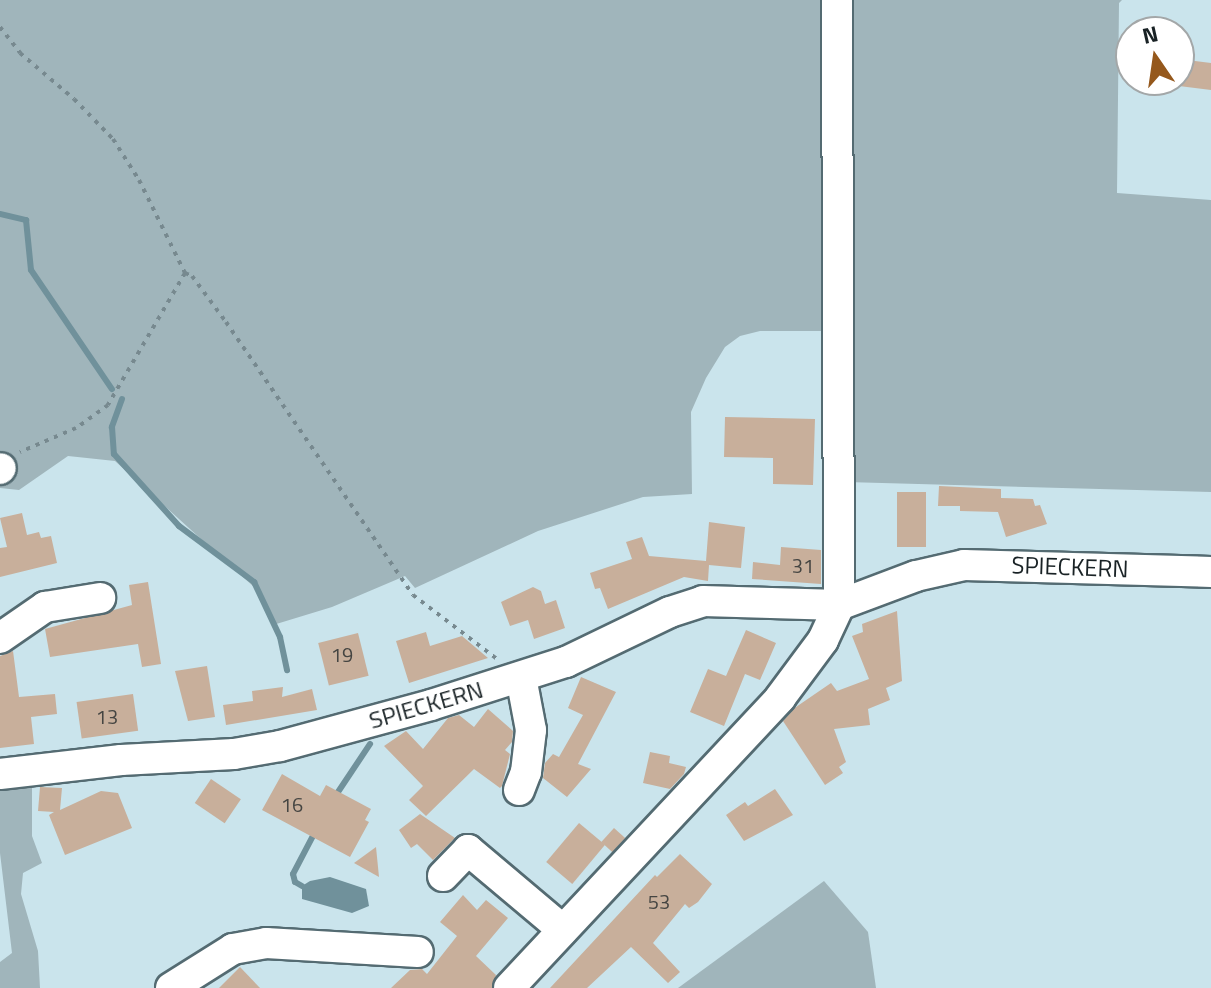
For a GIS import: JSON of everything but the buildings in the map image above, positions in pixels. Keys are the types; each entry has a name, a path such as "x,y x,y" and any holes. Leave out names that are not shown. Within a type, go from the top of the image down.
{"street":[{"path":"509,988 780,698 823,640 839,605 837,0"},
{"name":"SPIECKERN","path":"0,774 121,760 254,752 515,679 596,650 670,612 703,601 839,605 916,576 964,565 1211,572"},
{"path":"0,638 45,607 100,598"},
{"path":"515,679 531,730 529,762 519,790"},
{"path":"443,876 468,850 563,930"},
{"path":"171,988 233,949 266,943 418,952"}],"path":[{"path":"0,27 20,53 74,99 113,139 144,190 185,273 192,276 226,322 413,595 492,654 515,679"},
{"path":"0,468 24,449 93,419 108,405 185,273"}],"shaded area":[{"path":"0,0 1122,0 1119,16 1115,16 1117,193 1211,200 1211,492 846,482 846,331 760,331 740,336 725,347 706,378 691,412 692,494 643,497 538,531 415,588 405,576 332,607 273,625 254,587 115,461 68,456 19,490 0,488"},
{"path":"32,781 32,836 42,863 23,873 21,894 38,951 40,988 0,988 0,962 12,953 0,853 0,785"},
{"path":"330,877 366,889 369,906 352,913 302,899 302,886"},
{"path":"824,881 868,932 876,988 678,988"}],"waterway":[{"path":"0,214 26,220 31,270 112,389"},
{"path":"122,399 112,427 114,454 179,526 254,582 280,637 287,670"},
{"path":"334,798 370,744"},
{"path":"302,886 295,882 293,874 315,832"}]}
